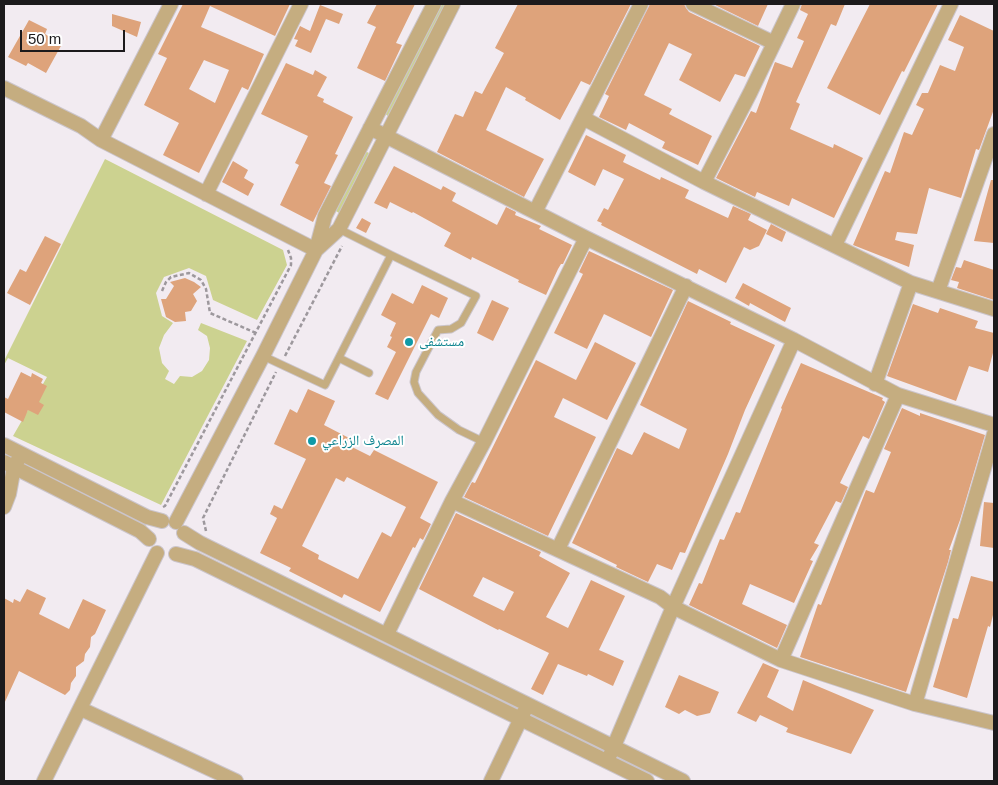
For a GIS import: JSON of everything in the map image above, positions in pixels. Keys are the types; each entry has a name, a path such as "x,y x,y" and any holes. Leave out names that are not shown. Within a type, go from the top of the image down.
{"street":[{"path":"206,194 302,4"},
{"path":"176,554 182,547 180,528 316,250 326,216 434,4"},
{"path":"316,250 344,232 386,136 454,4"},
{"path":"535,212 641,4"},
{"path":"693,4 774,43"},
{"path":"704,182 793,4"},
{"path":"835,246 951,4"},
{"path":"101,140 167,5"},
{"path":"4,88 81,126 101,140 316,250"},
{"path":"583,118 704,182 911,283 994,309"},
{"path":"370,128 586,238 794,340 898,396 994,425"},
{"path":"938,291 994,134"},
{"path":"387,634 452,501 484,442 586,238"},
{"path":"875,384 911,283"},
{"path":"558,550 686,286"},
{"path":"607,761 673,607 794,340"},
{"path":"781,660 898,396"},
{"path":"915,704 994,434"},
{"path":"4,445 147,516 161,514 200,543 684,781"},
{"path":"4,507 9,494 7,468 21,453"},
{"path":"7,468 140,531 149,539"},
{"path":"452,501 660,597 673,607 781,660 915,704 994,723"},
{"path":"161,514 149,534 152,547 157,553 166,556 176,554 195,559 647,781"},
{"path":"44,781 157,553"},
{"path":"491,781 527,704"},
{"path":"81,709 236,781"}],"lane":[{"path":"344,232 476,296 461,323 451,329 438,330 416,372 414,382 418,393 438,415 459,430 484,442"},
{"path":"263,356 325,385 391,255"},
{"path":"339,358 369,374"}],"path":[{"path":"207,534 203,518 281,364 344,232"},
{"path":"161,514 291,265 291,258 284,246"},
{"path":"162,291 166,282 171,277 189,273 201,280 206,289 210,313 271,340"}],"green space":[{"path":"440,4 446,4 388,116 384,113"},
{"path":"365,151 369,153 339,213 336,211"},
{"path":"105,159 283,250 287,265 257,320 213,300 206,276 189,268 164,277 156,293 162,316 173,323 164,335 159,348 162,363 169,371 165,379 174,384 180,376 192,377 202,371 209,360 210,348 207,336 198,330 201,323 247,341 161,505 13,436 47,377 8,358 4,365 4,361"},
{"path":"36,467 147,523 146,526 34,471"}],"building":[{"path":"183,4 290,4 275,36 210,6 201,27 264,54 248,90 242,87 199,173 163,155 179,123 144,105 167,58 158,54","holes":["204,60 229,70 215,103 189,89"]},
{"path":"377,4 415,4 396,43 402,45 385,81 357,68 376,27 367,23"},
{"path":"518,4 631,4 590,85 581,81 560,120 506,87 486,130 544,159 524,197 437,152 455,114 463,117 475,91 482,94 504,53 495,48"},
{"path":"650,4 684,4 689,12 760,46 745,77 735,74 720,102 679,80 692,54 669,43 644,95 672,109 669,114 712,136 698,165 662,148 665,142 629,123 626,130 599,117 609,96 605,94"},
{"path":"713,4 768,4 758,26"},
{"path":"802,4 845,4 836,26 831,24 796,102 800,104 790,129 833,148 834,144 863,158 834,218 792,198 789,206 757,192 755,197 716,178 751,111 756,113 775,62 792,68 804,41 797,38 808,14 800,10"},
{"path":"870,4 938,4 880,115 827,88"},
{"path":"320,5 343,14 339,24 326,19 311,53 295,46 298,40 294,39 300,26 310,31"},
{"path":"112,14 141,22 137,37 112,26"},
{"path":"960,15 994,31 994,109 979,150 976,149 961,198 929,188 917,234 897,232 895,240 914,245 909,267 853,245 885,171 890,173 904,132 912,135 924,109 916,105 922,93 928,93 940,65 955,71 964,47 948,40"},
{"path":"29,20 47,29 45,34 62,44 46,73 28,63 26,66 8,57"},
{"path":"286,63 313,75 315,70 327,77 317,96 324,99 323,102 353,117 335,154 338,155 324,183 331,186 313,222 280,205 299,165 295,163 308,136 261,114"},
{"path":"586,135 626,155 623,162 660,180 661,177 689,190 685,198 728,218 733,206 751,214 748,220 767,230 759,246 750,250 744,247 726,283 699,269 697,274 601,225 602,223 597,221 604,208 608,210 624,179 603,169 595,186 568,172"},
{"path":"233,161 248,170 244,178 254,184 248,196 222,182"},
{"path":"394,166 441,190 443,186 456,193 452,201 497,225 506,207 516,212 515,215 541,226 539,229 572,245 546,295 472,257 471,260 444,246 451,233 413,212 390,202 387,209 374,203"},
{"path":"991,180 994,180 994,243 974,241"},
{"path":"362,218 371,223 366,233 356,228"},
{"path":"771,224 786,232 782,242 766,234"},
{"path":"45,236 61,244 30,305 7,293 20,269 26,272"},
{"path":"589,251 673,290 651,337 604,314 587,349 554,333 583,274 579,272"},
{"path":"964,260 994,270 994,300 957,288 959,282 951,280 956,267 961,268"},
{"path":"185,278 201,287 193,294 197,301 191,311 185,312 186,321 175,322 166,317 161,299 166,299 174,286 170,282"},
{"path":"743,283 791,308 785,322 750,303 749,306 735,298"},
{"name":"مستشفى","path":"422,285 448,298 439,318 431,314 388,400 375,394 396,352 387,347 396,323 381,315 392,293 413,304"},
{"path":"492,300 509,308 493,341 477,333"},
{"path":"688,301 731,322 730,324 775,345 745,410 685,553 680,552 672,570 657,564 648,582 572,543 617,448 632,455 644,432 679,449 687,429 640,405"},
{"path":"913,304 938,313 940,308 978,321 975,328 994,333 994,349 988,372 969,366 956,401 887,376"},
{"path":"595,342 636,363 607,420 563,398 554,417 596,437 548,536 464,497 472,482 475,483 536,360 576,380"},
{"path":"801,363 883,398 882,400 885,402 869,439 863,436 840,483 848,487 841,503 836,501 814,543 819,545 810,560 813,561 794,603 750,584 742,604 787,625 777,648 689,605 699,583 702,584 720,539 724,540 736,512 740,513 781,408"},
{"path":"21,372 31,377 32,373 43,379 41,383 47,386 39,402 44,405 38,415 28,410 23,422 4,412 4,397 8,399"},
{"path":"308,389 335,401 324,425 349,438 346,444 370,456 374,450 438,482 420,518 431,524 423,540 420,538 415,548 413,547 380,612 344,594 342,598 289,571 291,568 260,553 277,518 270,514 274,505 282,509 306,459 274,444 290,409 297,413","holes":["347,477 406,507 391,537 382,532 358,579 318,559 319,555 302,546 336,478 344,482"]},
{"path":"902,408 920,416 920,413 985,435 960,520 949,550 951,550 948,562 906,692 800,657 818,604 821,605 866,490 874,493 891,452 884,449"},
{"path":"984,502 994,503 994,548 980,546"},
{"path":"456,513 541,552 539,556 570,573 546,617 568,628 591,580 625,596 599,650 624,661 613,686 588,674 587,676 558,664 543,695 531,689 549,653 498,630 419,589","holes":["483,577 514,592 504,611 473,596"]},
{"path":"971,576 994,582 994,611 967,698 933,687 953,618 958,619"},
{"path":"27,589 46,598 39,614 69,629 83,599 106,610 95,634 91,637 90,647 85,654 84,661 76,667 76,676 71,683 70,690 65,695 19,671 4,704 4,598 13,603 14,599 20,602"},
{"path":"763,663 779,670 767,697 793,711 803,680 874,710 851,754 786,732 788,728 760,715 756,722 737,713"},
{"path":"679,675 719,692 710,713 697,716 685,710 679,714 665,707"}],"place":[{"name":"مستشفى","path":"409,342"},
{"name":"المصرف الزراعي","path":"312,441"}]}
